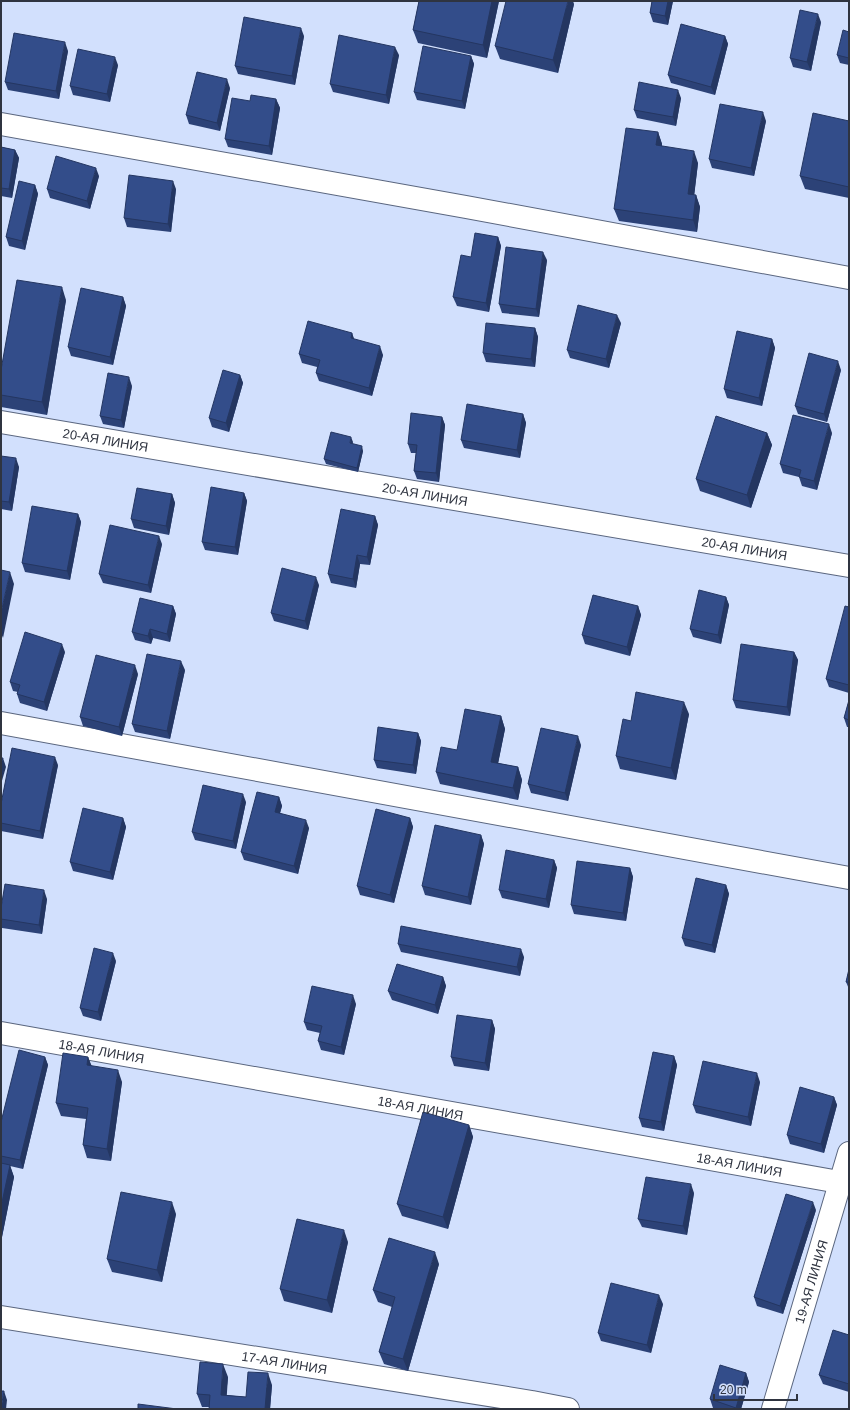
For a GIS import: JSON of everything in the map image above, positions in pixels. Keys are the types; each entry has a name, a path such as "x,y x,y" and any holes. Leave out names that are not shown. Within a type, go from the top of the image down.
{"street":[{"path":"1,124 474,208 849,278"},
{"name":"20-АЯ ЛИНИЯ","path":"1,422 849,566"},
{"path":"1,723 849,878"},
{"name":"18-АЯ ЛИНИЯ","path":"1,1033 839,1182"},
{"name":"19-АЯ ЛИНИЯ","path":"773,1409 839,1182 849,1153"},
{"name":"17-АЯ ЛИНИЯ","path":"1,1317 524,1400 568,1409"}],"building":[{"path":"419,1 492,1 483,45 413,30"},
{"path":"506,1 568,1 553,60 495,46"},
{"path":"652,1 668,1 665,16 650,13"},
{"path":"800,10 818,14 807,62 790,58"},
{"path":"244,17 301,28 292,76 235,66"},
{"path":"681,24 725,36 711,87 668,75"},
{"path":"843,30 849,32 849,58 837,55"},
{"path":"14,33 65,42 56,91 5,82"},
{"path":"339,35 395,47 386,95 330,84"},
{"path":"423,46 471,56 462,101 414,92"},
{"path":"78,49 115,57 107,94 70,86"},
{"path":"197,72 227,79 217,123 186,115"},
{"path":"639,82 678,90 673,117 634,110"},
{"path":"251,95 276,99 269,146 225,139 232,98 250,101"},
{"path":"720,104 763,112 751,168 709,159"},
{"path":"813,113 849,121 849,187 800,176"},
{"path":"626,128 658,132 656,145 694,151 688,194 696,195 693,220 614,209"},
{"path":"1,147 15,150 9,189 1,188"},
{"path":"56,156 96,168 87,201 47,189"},
{"path":"129,175 173,181 168,224 124,218"},
{"path":"19,181 35,185 22,241 6,237"},
{"path":"475,233 498,237 486,303 453,297 461,255 471,257"},
{"path":"506,247 543,252 536,309 499,304"},
{"path":"17,280 62,287 42,402 1,395 1,370"},
{"path":"81,288 123,297 110,357 68,347"},
{"path":"578,305 617,315 606,359 567,350"},
{"path":"308,321 352,333 351,338 380,346 369,388 316,373 320,360 299,354"},
{"path":"486,323 535,328 531,359 483,353"},
{"path":"737,331 772,339 759,398 724,389"},
{"path":"809,353 838,361 824,414 795,406"},
{"path":"223,370 240,375 226,423 209,418"},
{"path":"108,373 129,377 121,420 100,416"},
{"path":"467,404 523,414 517,450 461,440"},
{"path":"411,413 442,417 436,473 414,471 417,445 408,444"},
{"path":"793,415 829,424 814,481 799,477 801,470 780,464"},
{"path":"716,416 767,433 747,495 696,479"},
{"path":"331,432 351,437 350,443 362,446 357,468 324,459"},
{"path":"1,456 16,458 9,502 1,501"},
{"path":"211,487 244,493 235,547 202,542"},
{"path":"137,488 172,494 166,526 131,519"},
{"path":"32,506 78,514 67,571 22,563"},
{"path":"341,509 375,516 367,557 357,555 353,579 328,574"},
{"path":"110,525 159,536 148,585 99,574"},
{"path":"282,568 316,577 305,621 271,613"},
{"path":"1,570 10,572 1,613"},
{"path":"699,590 726,597 718,635 690,629"},
{"path":"593,595 638,606 627,647 582,635"},
{"path":"140,598 173,606 167,634 150,629 148,636 132,632"},
{"path":"845,606 849,607 849,685 826,679"},
{"path":"25,632 62,644 44,702 17,694 20,685 10,682"},
{"path":"741,644 794,652 787,707 733,700"},
{"path":"147,654 181,661 167,731 132,724"},
{"path":"96,655 135,665 119,727 80,717"},
{"path":"636,692 684,702 671,768 616,756 623,719 631,721"},
{"path":"849,700 849,720 844,718"},
{"path":"465,709 501,716 491,762 518,767 513,788 436,772 441,747 457,750"},
{"path":"378,727 418,733 413,765 374,760"},
{"path":"541,728 578,736 565,793 528,784"},
{"path":"12,748 55,757 40,831 1,823 1,804"},
{"path":"203,785 243,794 233,841 192,832"},
{"path":"257,792 279,797 275,812 306,820 294,866 241,852"},
{"path":"83,808 123,818 110,872 70,862"},
{"path":"376,809 410,818 390,895 357,886"},
{"path":"435,825 481,835 468,897 422,886"},
{"path":"506,850 554,860 546,899 499,890"},
{"path":"577,861 630,868 623,913 571,905"},
{"path":"696,878 726,885 712,945 682,938"},
{"path":"5,884 44,890 39,925 1,919 1,908"},
{"path":"401,926 521,949 517,967 398,944"},
{"path":"94,948 113,953 98,1012 80,1008"},
{"path":"397,964 443,977 435,1005 388,991"},
{"path":"849,969 849,982 846,982"},
{"path":"312,986 353,995 341,1047 318,1041 322,1026 304,1022"},
{"path":"457,1015 492,1020 485,1063 451,1057"},
{"path":"19,1050 45,1057 20,1160 1,1156 1,1122"},
{"path":"653,1052 674,1056 661,1122 639,1118"},
{"path":"63,1053 88,1057 87,1065 118,1070 107,1149 83,1145 88,1108 56,1103"},
{"path":"703,1061 757,1073 748,1117 693,1105"},
{"path":"800,1087 834,1097 821,1144 787,1135"},
{"path":"423,1112 469,1125 443,1217 397,1204"},
{"path":"1,1163 10,1165 1,1207"},
{"path":"646,1177 691,1184 683,1226 638,1219"},
{"path":"121,1192 172,1202 157,1270 107,1259"},
{"path":"786,1194 813,1202 780,1306 754,1297"},
{"path":"297,1219 344,1230 327,1300 280,1289"},
{"path":"389,1238 435,1252 403,1359 379,1352 395,1297 373,1290"},
{"path":"611,1283 659,1295 647,1345 598,1333"},
{"path":"833,1330 849,1335 849,1384 819,1375"},
{"path":"200,1362 223,1364 221,1395 246,1397 248,1372 268,1373 265,1409 209,1409 210,1395 197,1394"},
{"path":"720,1365 746,1373 736,1408 710,1399"},
{"path":"1,1391 4,1391 1,1408"},
{"path":"138,1404 177,1409 138,1409"}]}
